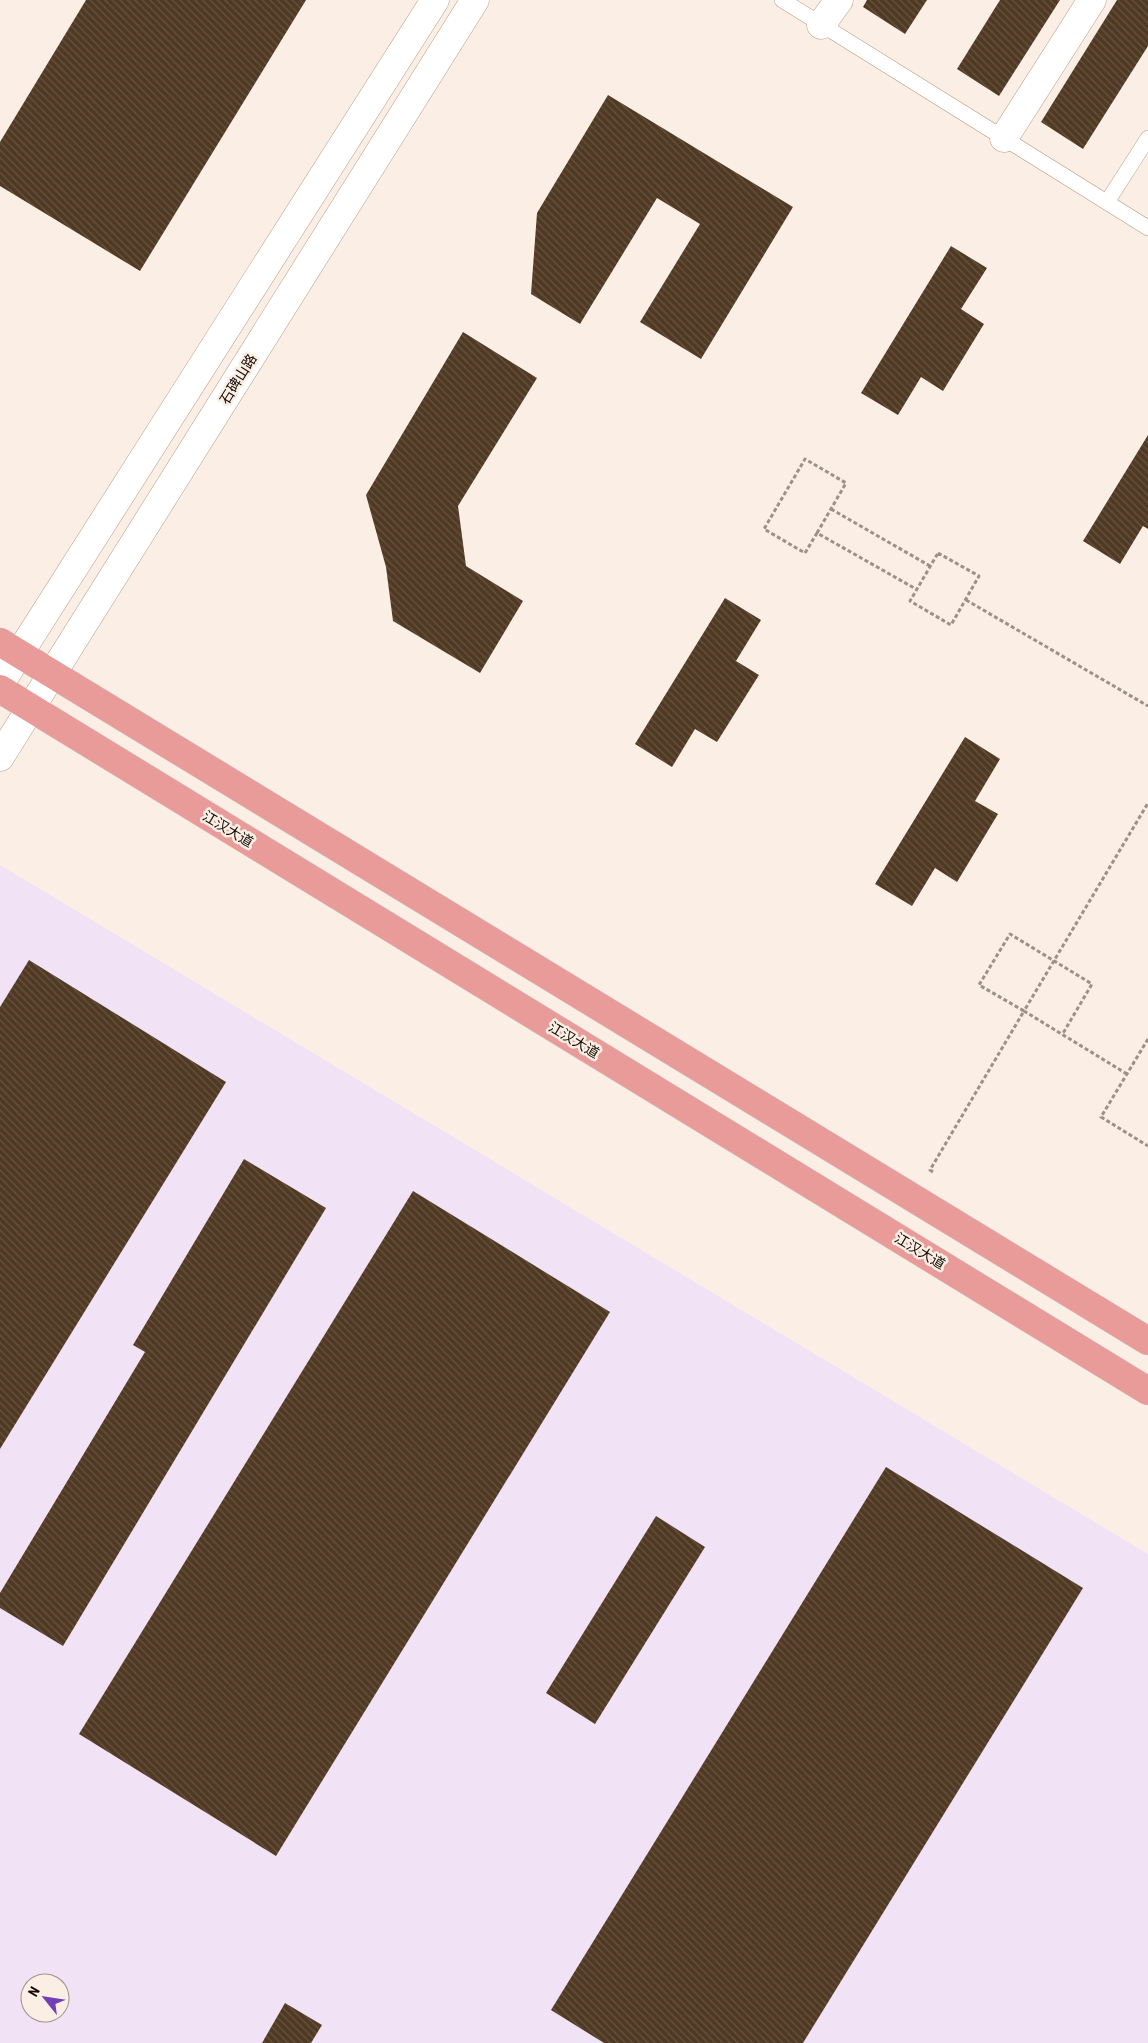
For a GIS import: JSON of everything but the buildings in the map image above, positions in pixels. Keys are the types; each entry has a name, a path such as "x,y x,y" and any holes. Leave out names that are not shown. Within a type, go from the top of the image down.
{"main road":[{"path":"10,648 1148,1341"},
{"name":"江汉大道","path":"0,689 1148,1391"}],"street":[{"path":"0,684 10,648 434,0"},
{"name":"石碑山路","path":"0,757 475,0"},
{"path":"821,25 839,0"},
{"path":"1004,138 1092,0"}],"lane":[{"path":"782,0 1148,228"},
{"path":"1107,202 1148,138"}],"path":[{"path":"805,459 846,483 817,533 805,553 764,529 805,459"},
{"path":"831,509 930,566"},
{"path":"817,533 916,590"},
{"path":"938,553 979,576 951,625 910,601 930,566 938,553"},
{"path":"966,600 1148,706"},
{"path":"938,1175 930,1170 1148,802"},
{"path":"1062,1035 1092,984 1010,934 979,985 1062,1035 1127,1074"},
{"path":"1148,1040 1101,1117 1148,1146"}],"shaded area":[{"path":"0,865 1148,1554 1148,2043 0,2043"}]}
